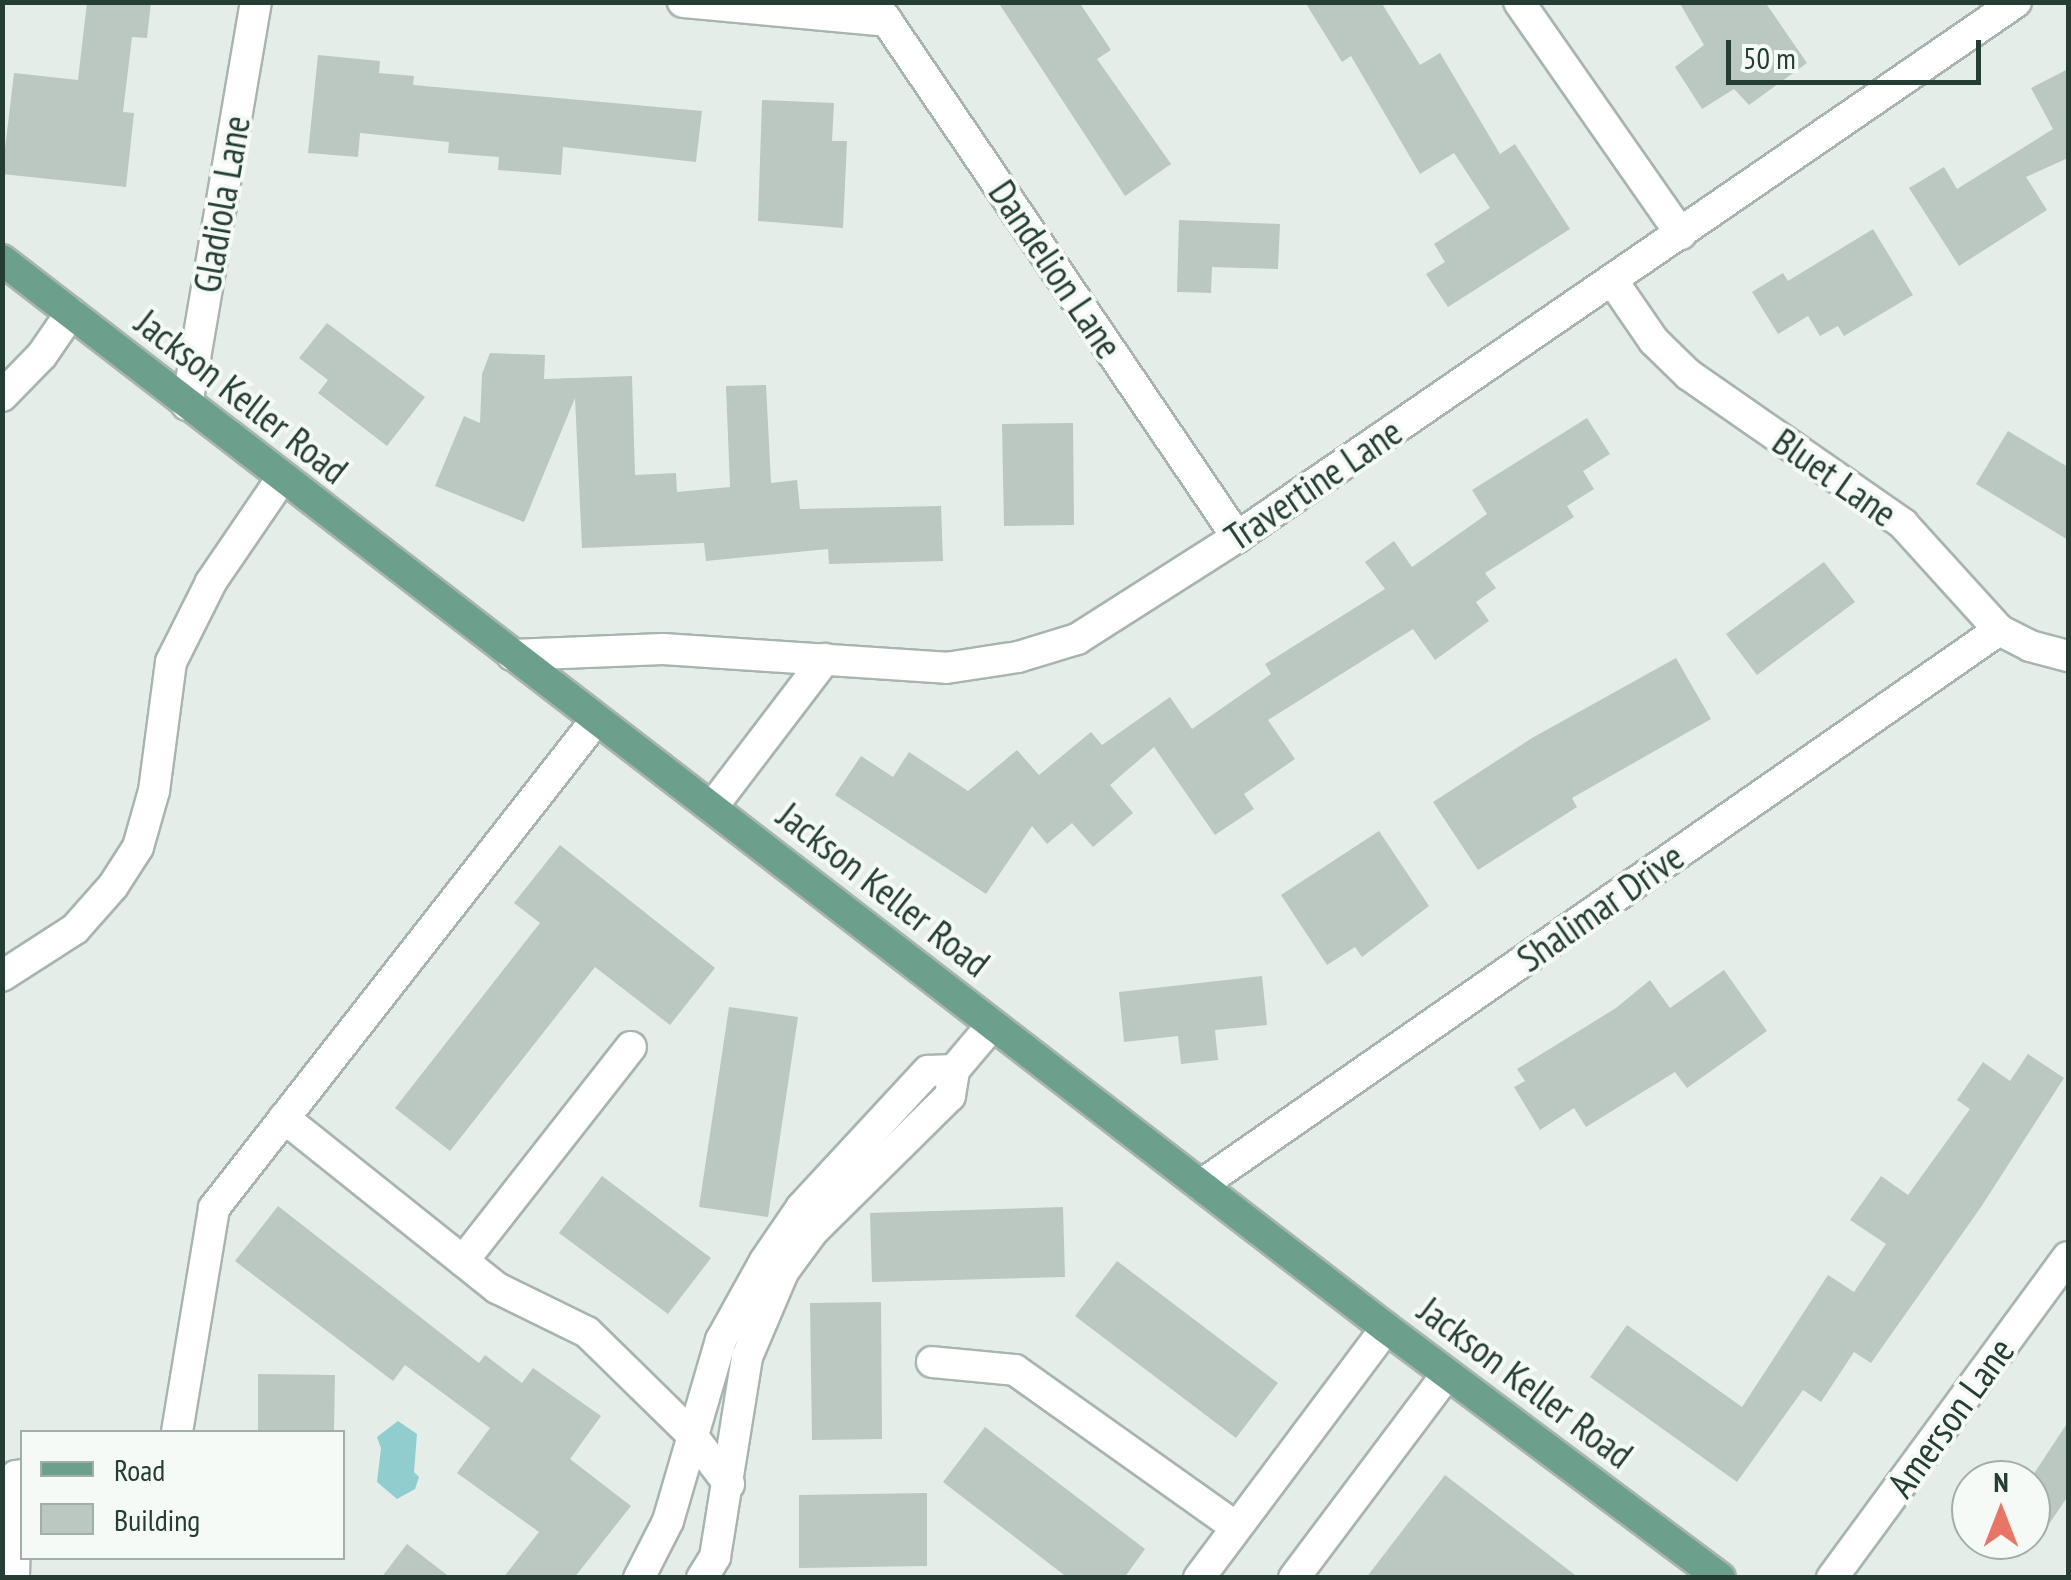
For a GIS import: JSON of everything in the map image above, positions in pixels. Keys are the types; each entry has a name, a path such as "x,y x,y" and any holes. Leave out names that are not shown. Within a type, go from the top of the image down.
{"main road":[{"name":"Jackson Keller Road","path":"2,260 1386,1328 1720,1578"}],"street":[{"name":"Gladiola Lane","path":"187,404 256,2"},
{"path":"683,2 881,12"},
{"path":"1519,2 1681,234"},
{"name":"Travertine Lane","path":"512,655 663,648 946,668 1018,657 1077,639 1238,537 2016,2"},
{"name":"Dandelion Lane","path":"881,12 1238,537"},
{"name":"Bluet Lane","path":"1612,280 1654,341 1688,374 1903,524 1999,630 2030,646 2068,656"},
{"path":"2,396 42,355 70,313"},
{"path":"2,976 75,929 112,886 138,847 154,791 171,662 211,582 282,478"},
{"name":"Shalimar Drive","path":"1202,1185 1999,630"},
{"path":"713,806 825,659"},
{"path":"177,1430 214,1208 596,720"},
{"path":"702,1578 715,1557 748,1357 783,1272 813,1232 950,1096 954,1070 992,1025"},
{"path":"463,1261 631,1047"},
{"path":"639,1578 668,1520 690,1434 721,1340 801,1208 928,1071 954,1070"},
{"path":"284,1118 497,1288 587,1332 690,1434 729,1484"},
{"name":"Amerson Lane","path":"1832,1578 2068,1257"},
{"path":"1199,1578 1386,1328"},
{"path":"932,1362 1015,1370 1236,1528"},
{"path":"1294,1578 1447,1374"},
{"path":"702,1398 739,1412"},
{"path":"14,1578 16,1476 20,1475"}],"water":[{"path":"398,1421 417,1434 414,1472 419,1477 415,1489 397,1499 377,1482 381,1448 377,1437"}],"building":[{"path":"87,2 151,2 147,38 132,37 123,112 134,113 126,187 2,174 14,73 78,80"},
{"path":"998,2 1079,2 1111,50 1097,59 1171,164 1125,196"},
{"path":"1305,2 1381,2 1420,65 1440,53 1500,154 1515,144 1570,229 1448,307 1426,274 1445,262 1434,244 1490,208 1454,153 1420,174 1351,56 1342,62"},
{"path":"1679,2 1765,2 1807,63 1749,105 1734,89 1702,109 1675,67 1704,45"},
{"path":"318,55 380,61 379,73 414,76 413,85 702,111 696,162 563,147 561,175 498,170 499,157 448,153 449,142 360,133 358,157 308,153"},
{"path":"2068,69 2068,158 2026,177 2047,210 1959,266 1909,188 1944,167 1957,189 2053,129 2031,88"},
{"path":"762,100 834,103 832,141 847,141 843,228 758,221"},
{"path":"1179,220 1280,224 1278,269 1212,267 1211,293 1177,292"},
{"path":"1873,229 1913,295 1844,336 1838,326 1820,336 1808,316 1778,334 1752,292 1783,273 1788,281"},
{"path":"327,323 425,397 387,446 318,393 328,380 299,358"},
{"path":"490,353 545,355 544,379 632,376 635,475 676,473 677,492 730,487 726,386 766,385 771,483 797,480 800,509 941,506 943,561 829,564 828,549 706,561 704,543 582,548 575,398 524,522 435,486 464,416 480,423 482,374"},
{"path":"1587,418 1610,454 1583,471 1594,489 1567,506 1574,517 1485,573 1496,588 1476,602 1489,621 1435,660 1413,629 1268,720 1295,759 1244,794 1254,809 1215,835 1154,747 1110,785 1133,813 1093,847 1072,823 1047,844 1032,826 986,894 835,795 861,756 893,777 909,752 968,791 1017,750 1039,775 1091,732 1102,745 1170,697 1192,729 1271,674 1265,664 1385,589 1365,562 1394,541 1412,567 1487,514 1472,490"},
{"path":"1073,423 1074,525 1004,526 1002,424"},
{"path":"2008,431 2068,467 2068,540 1976,484"},
{"path":"1824,562 1855,602 1757,675 1726,634"},
{"path":"1676,658 1711,719 1572,798 1577,807 1478,870 1433,802 1532,738"},
{"path":"1379,831 1429,906 1362,957 1355,947 1327,965 1281,895"},
{"path":"560,845 715,968 670,1025 595,967 450,1151 395,1108 540,923 514,903"},
{"path":"1724,970 1767,1031 1687,1088 1675,1072 1586,1127 1574,1108 1540,1130 1514,1087 1525,1081 1517,1069 1616,1008 1650,980 1670,1008"},
{"path":"1262,976 1267,1025 1215,1030 1218,1060 1181,1064 1178,1036 1124,1042 1119,992"},
{"path":"729,1007 798,1017 768,1217 699,1207"},
{"path":"2028,1054 2064,1078 1981,1207 1871,1363 1854,1352 1821,1402 1803,1390 1737,1482 1590,1377 1627,1325 1742,1407 1828,1275 1854,1292 1886,1244 1850,1220 1881,1176 1908,1195 1970,1109 1957,1100 1983,1062 2010,1081"},
{"path":"602,1176 711,1258 668,1314 559,1233"},
{"path":"278,1206 479,1363 485,1355 522,1383 533,1368 601,1416 570,1459 631,1506 574,1578 503,1578 539,1532 457,1473 490,1428 405,1365 393,1381 235,1261"},
{"path":"1063,1207 1065,1277 872,1282 870,1213"},
{"path":"1117,1261 1278,1383 1236,1438 1075,1316"},
{"path":"881,1302 882,1439 812,1440 810,1303"},
{"path":"258,1374 335,1375 334,1430 258,1430"},
{"path":"2068,1422 2068,1496 2051,1521 2051,1460 2043,1460"},
{"path":"985,1427 1145,1549 1124,1578 1068,1578 943,1482"},
{"path":"1445,1475 1579,1578 1366,1578"},
{"path":"927,1493 927,1566 799,1568 799,1495"},
{"path":"407,1544 451,1578 381,1578"}]}
